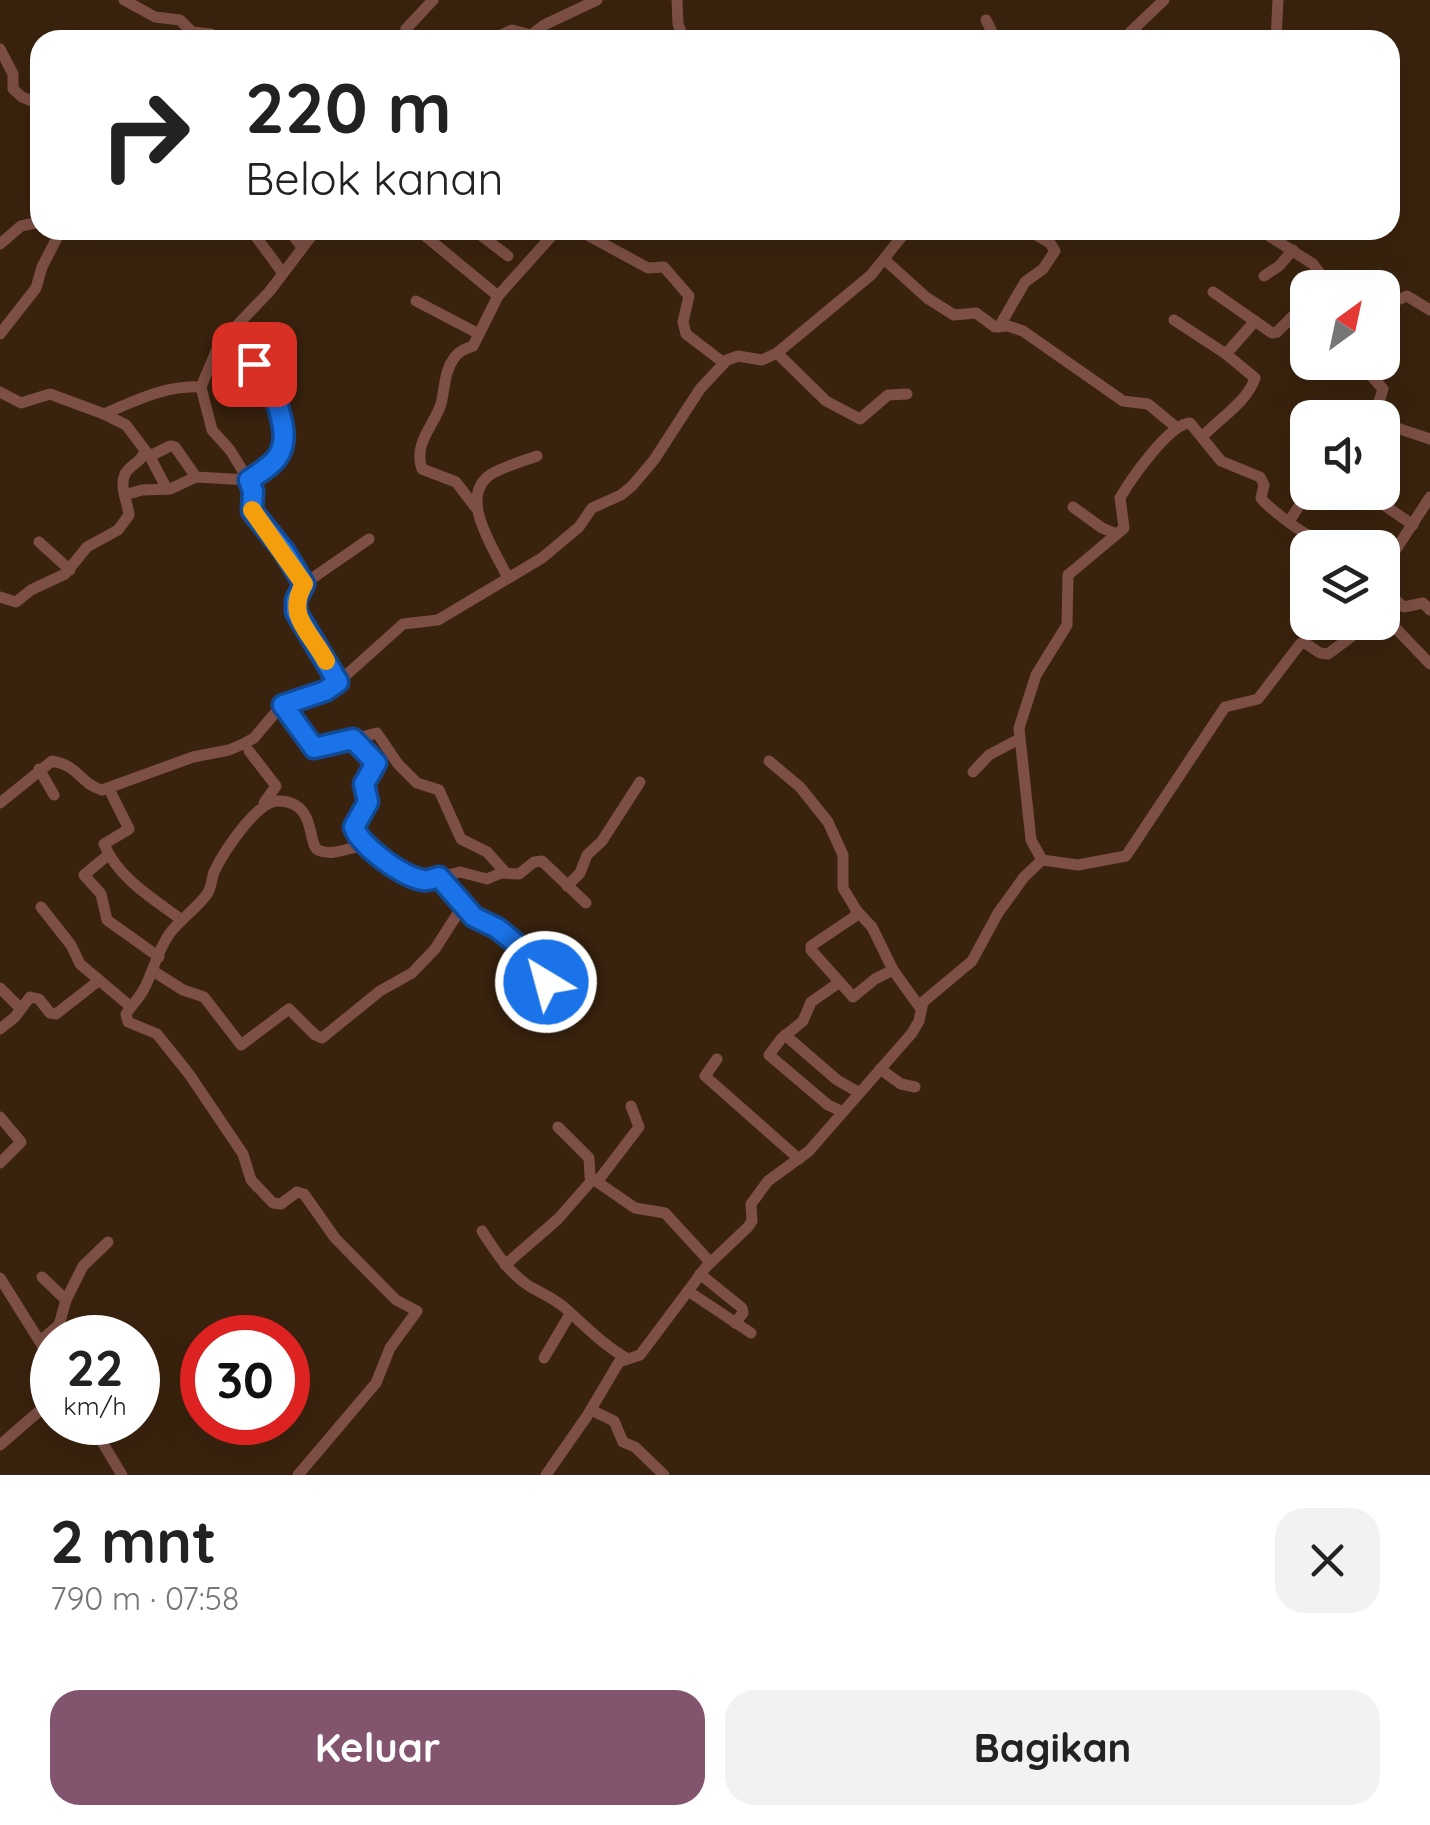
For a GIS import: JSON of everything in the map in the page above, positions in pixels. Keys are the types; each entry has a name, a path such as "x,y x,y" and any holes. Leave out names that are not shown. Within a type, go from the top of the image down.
{"street":[{"path":"124,0 154,17 180,20 185,30"},
{"path":"407,30 433,0"},
{"path":"536,30 597,0"},
{"path":"678,0 680,30"},
{"path":"1132,30 1164,0"},
{"path":"1276,30 1278,0"},
{"path":"986,20 991,30"},
{"path":"0,49 13,74 13,89 30,100"},
{"path":"0,244 21,226 30,224"},
{"path":"0,334 36,288 56,240"},
{"path":"258,240 282,272"},
{"path":"296,240 301,246"},
{"path":"304,584 252,511 249,480 208,424 200,387 224,337 268,292 307,240"},
{"path":"433,240 498,296"},
{"path":"487,240 508,256"},
{"path":"508,578 476,508 456,482 422,469 420,462 426,428 440,407 447,371 458,353 474,346 498,296 548,240"},
{"path":"596,240 648,268 662,266 667,270 689,296 683,322 686,334 724,363"},
{"path":"0,802 56,761 75,768 94,788 108,789 194,757 230,750 254,738 283,705 325,691 403,624 438,620 569,537 592,508 632,486 654,460 700,389 724,363 738,356 762,360 777,353 884,260 899,240"},
{"path":"999,327 1025,282 1042,269 1055,251 1045,240"},
{"path":"1276,240 1318,270"},
{"path":"1264,276 1293,250"},
{"path":"884,260 927,298 954,315 976,313 991,325 1023,331 1123,400 1148,404 1176,426"},
{"path":"1213,292 1274,333 1290,318"},
{"path":"1400,299 1407,296 1430,310"},
{"path":"416,301 479,334"},
{"path":"1174,320 1226,354 1256,381 1203,436"},
{"path":"1226,354 1255,321"},
{"path":"125,495 167,489 196,477 249,480 273,463 285,444 286,434 273,387 224,337"},
{"path":"777,353 826,401 860,420 888,395 907,394"},
{"path":"104,414 161,391 180,386 200,387"},
{"path":"0,392 20,404 50,394 126,426 148,453 167,489"},
{"path":"1042,860 1031,840 1019,739 1023,714 1036,675 1067,624 1068,575 1125,524 1120,498 1135,474 1176,426 1188,422 1222,461 1260,477 1264,485 1262,502 1303,530"},
{"path":"1400,429 1430,439"},
{"path":"0,596 16,602 70,570 88,547 119,528 130,512 125,474 148,453 174,447 196,477"},
{"path":"476,508 478,490 488,477 537,456"},
{"path":"1400,543 1430,497"},
{"path":"1073,507 1117,534"},
{"path":"1290,520 1296,510"},
{"path":"1390,510 1412,525"},
{"path":"338,682 296,612 296,600 304,584 369,539"},
{"path":"39,542 70,570"},
{"path":"1400,603 1423,603 1430,610"},
{"path":"1400,633 1430,664"},
{"path":"1042,860 1078,865 1126,856 1226,708 1258,700 1300,644 1328,654 1347,640"},
{"path":"283,705 316,749 377,733 417,783 440,790 461,839 487,852 505,872"},
{"path":"353,739 376,763 365,780 368,802 354,827 359,840 368,848 420,879 466,872 487,878 505,872 519,874 534,862 542,861 586,903"},
{"path":"973,772 989,756 1019,739"},
{"path":"249,751 276,786 214,872 210,890 168,936 126,1020 153,1030 178,1061 245,1158 251,1180 278,1205 298,1192 304,1194 335,1238 396,1300 416,1311 390,1348 376,1383 298,1475"},
{"path":"769,761 800,787 828,822 843,855 843,888 872,926 893,970 921,1010"},
{"path":"39,770 54,795"},
{"path":"566,886 580,872 584,859 598,846 640,782"},
{"path":"108,789 129,830 104,844 108,855 120,873 182,920"},
{"path":"261,806 285,802 306,815 318,850 368,848"},
{"path":"108,855 84,875 101,894 107,920 159,957"},
{"path":"546,1475 619,1362 640,1354 710,1262 748,1228 751,1204 768,1181 799,1159 915,1028 923,1002 972,961 998,913 1042,860"},
{"path":"439,877 480,921 497,928 525,951 558,1000"},
{"path":"153,971 183,990 204,997 241,1045 289,1009 314,1035 322,1038 380,991 412,973 435,949 465,902"},
{"path":"41,907 71,945 80,964 130,1007"},
{"path":"857,911 810,948 837,984 855,997 875,979 893,970"},
{"path":"0,1028 30,997 36,997 50,1013 58,1014 98,982"},
{"path":"837,984 811,1002 804,1021 785,1035 769,1056 841,1111"},
{"path":"0,988 21,1009"},
{"path":"785,1035 834,1078 858,1092"},
{"path":"717,1059 705,1076 799,1159"},
{"path":"880,1068 901,1084 914,1087"},
{"path":"505,1265 558,1219 639,1127 632,1106"},
{"path":"0,1117 21,1142 0,1163"},
{"path":"558,1127 589,1158 590,1174 595,1180 635,1208 666,1213 710,1262"},
{"path":"482,1231 505,1265 591,1330 601,1343 626,1358"},
{"path":"62,1315 83,1266 108,1242"},
{"path":"700,1274 742,1308 743,1313 735,1323"},
{"path":"42,1277 66,1300"},
{"path":"0,1278 4,1293 30,1328"},
{"path":"688,1290 751,1334"},
{"path":"544,1358 570,1314"},
{"path":"591,1410 614,1421 623,1442 635,1447 664,1475"},
{"path":"0,1445 30,1419"},
{"path":"104,1445 122,1475"}],"slow traffic":[{"path":"252,510 304,584 296,600 296,612 326,661"}],"route":[{"path":"254,364 278,396 286,440 273,463 249,480 253,491 250,506 304,584 296,600 296,612 338,682 325,691 283,705 314,748 353,739 376,763 364,784 367,805 354,827 359,840 420,879 439,877 465,902 474,917 497,928 525,951 546,982"}]}
